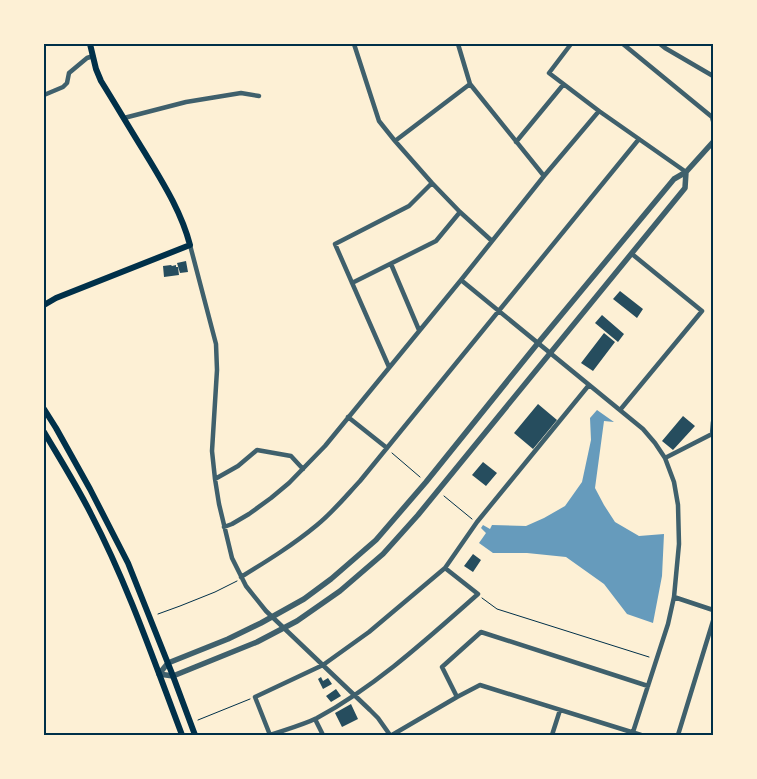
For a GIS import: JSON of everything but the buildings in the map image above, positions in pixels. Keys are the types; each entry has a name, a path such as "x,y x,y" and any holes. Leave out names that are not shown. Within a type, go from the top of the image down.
{"main road":[{"path":"44,305 56,298 190,245 186,230 168,191 101,81 96,70 90,44"},
{"path":"44,409 128,563 174,676 195,735"},
{"path":"44,432 92,515 127,592 182,735"}],"street":[{"path":"354,44 379,121 432,183 492,241"},
{"path":"458,44 470,84 544,176"},
{"path":"571,44 549,73 686,172"},
{"path":"623,44 712,118 713,121"},
{"path":"660,44 713,76"},
{"path":"44,95 62,87 67,83 69,73 87,58 93,56"},
{"path":"395,141 470,84"},
{"path":"516,142 563,84"},
{"path":"124,118 186,102 241,93 260,96"},
{"path":"224,527 249,514 271,498 326,446 348,416 599,110"},
{"path":"239,579 282,551 318,524 360,481 639,139"},
{"path":"159,674 168,663 228,639 272,618 304,599 331,579 376,540 426,482 674,179 686,172 713,142"},
{"path":"159,674 174,676 239,650 284,629 340,591 383,554 418,515 685,188 686,172"},
{"path":"389,367 335,244 409,206 432,183"},
{"path":"352,283 436,241 460,212"},
{"path":"190,245 216,344 217,370 212,451 224,527 239,579 272,618 378,718 391,735 480,685 641,735"},
{"path":"620,410 702,311 632,254"},
{"path":"391,264 420,330"},
{"path":"461,280 643,429 665,458 674,482 678,505 679,544 674,597 668,624 633,732"},
{"path":"444,568 478,594 422,643 354,695 315,719 270,735 255,697 323,665 369,632 444,568 477,522 589,385"},
{"path":"348,416 387,448"},
{"path":"665,458 712,434 713,422"},
{"path":"215,479 238,466 257,450 291,456 303,469"},
{"path":"674,597 713,610"},
{"path":"678,735 713,621"},
{"path":"457,697 442,667 481,632 648,686"},
{"path":"552,735 560,710"},
{"path":"315,719 323,735"}],"path":[{"path":"387,448 420,477"},
{"path":"443,495 477,522"},
{"path":"157,614 215,592 239,579"},
{"path":"478,594 497,609 656,659"},
{"path":"198,720 255,697"}],"water":[{"path":"597,410 614,422 604,421 595,488 604,505 615,522 639,536 664,534 662,576 653,623 627,614 604,584 566,557 527,553 493,553 479,543 486,533 481,528 483,525 490,529 492,525 526,526 565,506 582,482 591,440 590,418"}]}
